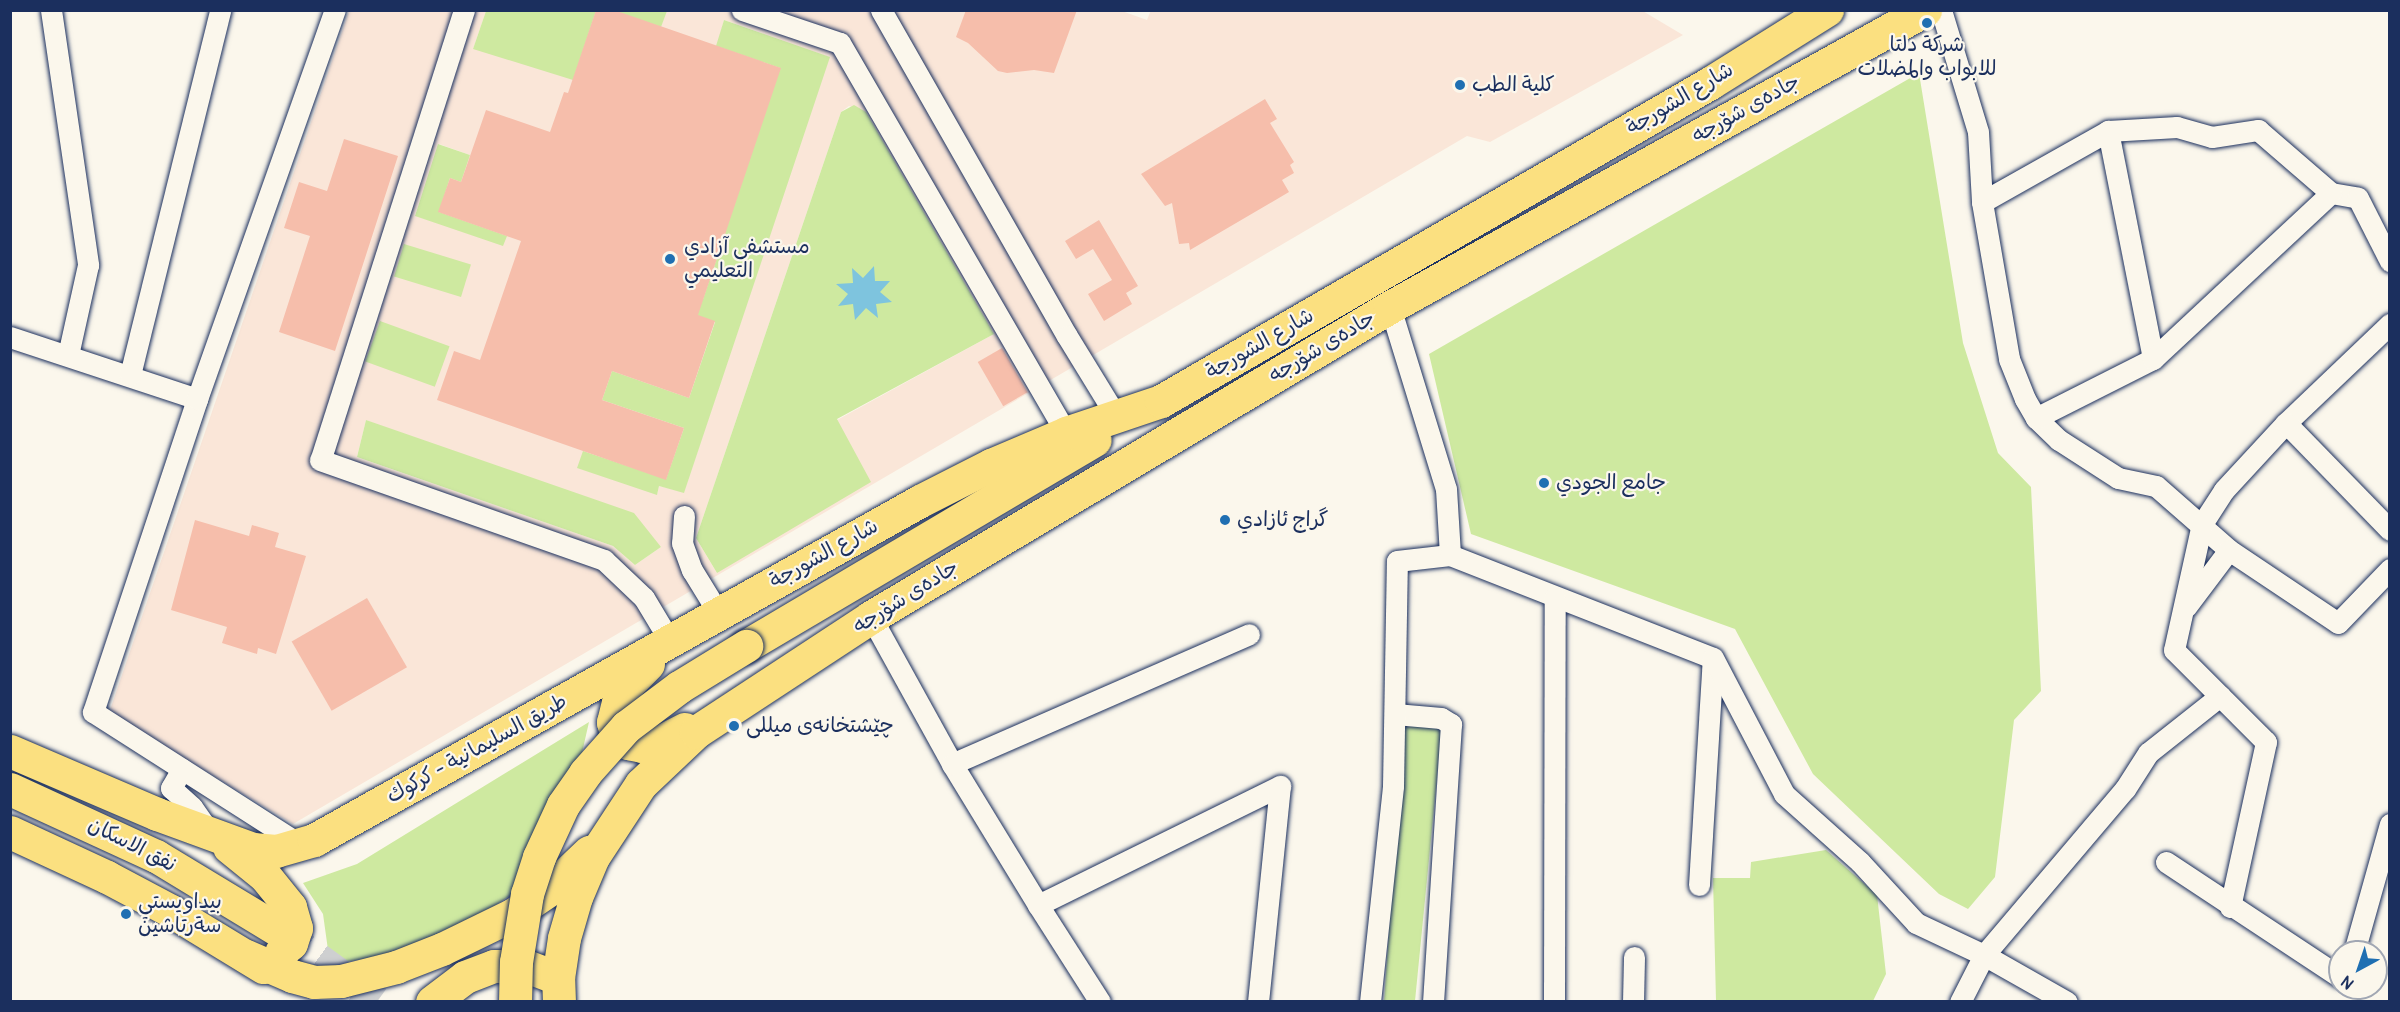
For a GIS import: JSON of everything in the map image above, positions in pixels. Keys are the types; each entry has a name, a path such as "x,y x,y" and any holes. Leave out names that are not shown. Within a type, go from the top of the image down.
{"main road":[{"name":"شارع الشورجة","path":"673,641 920,501 991,465 1066,433 1161,401 1710,83 1827,10"},
{"name":"جادەی شۆرجە","path":"733,706 871,618 1390,307 1925,10"},
{"path":"515,1002 516,962 527,894 542,848 563,805 585,773 626,727 679,687 746,646 1161,401"},
{"path":"673,641 624,689 613,716 616,734 633,745 651,745 733,706"},
{"name":"طريق السليمانية - كركوك","path":"289,848 330,832 673,641"},
{"path":"559,990 564,938 571,910 586,871 605,836 626,803 656,767 696,732 733,706"},
{"path":"10,751 164,801 209,831 277,889 290,907 296,927 287,947 269,955 249,952 107,878 10,832"},
{"name":"نفق الاسكان","path":"10,789 156,856 278,930"},
{"path":"209,831 253,849 289,848"},
{"path":"246,956 292,976 314,982 341,981 396,967 442,949 512,915 566,875 605,836"},
{"path":"207,932 246,956 306,1002"},
{"path":"432,1002 465,977 494,966 526,966 559,990"}],"street":[{"path":"51,10 88,265 68,355"},
{"path":"130,375 219,10"},
{"path":"289,848 182,769 93,712 197,399 335,10"},
{"path":"464,10 320,460 604,560 644,598 673,641"},
{"path":"742,10 840,44 1066,433"},
{"path":"881,10 1061,326 1116,416"},
{"path":"1941,10 1978,132 1982,202 2009,358 2025,399 2036,418 2059,440 2118,478 2156,486 2229,550 2338,622 2386,579"},
{"path":"1982,202 2108,131 2176,127 2212,137 2258,130 2331,193 2358,198 2390,261"},
{"path":"2108,131 2153,359"},
{"path":"2036,418 2153,359 2331,193"},
{"path":"1390,307 1446,489 1450,555"},
{"path":"2230,907 2266,742 2174,650 2202,524 2224,490 2286,423 2381,337 2390,324"},
{"path":"10,337 197,399"},
{"path":"2286,423 2390,530"},
{"path":"684,516 682,543 692,570 719,614"},
{"path":"2182,612 2229,550"},
{"path":"1370,1002 1393,786 1397,561 1450,555 1713,658 1784,794 1860,862 1916,923 1984,955 2067,1002"},
{"path":"1554,1002 1555,598"},
{"path":"871,618 952,764 1038,906 1100,1002"},
{"path":"952,764 1249,634"},
{"path":"1699,885 1713,658"},
{"path":"1960,1002 1984,955 2125,789 2148,753 2220,696"},
{"path":"1395,714 1441,718 1451,724 1433,1002"},
{"path":"164,801 182,769"},
{"path":"1038,906 1280,786 1258,1002"},
{"path":"2357,940 2390,824"},
{"path":"2166,862 2230,907 2328,969"},
{"path":"1633,1002 1634,957"}],"shaded area":[{"path":"667,10 1119,10 1147,20 1151,10 1641,10 1683,35 1490,142 1467,136 293,824 109,713 349,11 486,11 473,49 661,26","holes":["724,20 829,57 684,492 659,486 657,494 584,451 666,480 684,428 602,400 689,398 715,321 651,299 703,299 781,68 717,46","849,106 866,112 994,334 837,420 717,573 696,538 841,112","439,144 470,155 450,178 438,212 415,216","366,420 661,547 635,565 613,546 357,457"]}],"green space":[{"path":"486,11 596,11 573,80 473,49"},
{"path":"614,11 667,11 661,27"},
{"path":"724,20 830,57 684,493 659,486 657,495 577,468 583,451 666,479 684,428 602,400 612,371 689,398 715,322 651,299 703,299 725,234 657,211 780,68 716,46"},
{"path":"1919,73 1963,343 1998,453 2031,487 2041,691 2014,720 1995,877 1968,909 1939,894 1813,774 1735,629 1471,534 1429,354"},
{"path":"854,105 866,112 994,334 837,419 871,482 717,573 696,538 841,112"},
{"path":"438,144 470,155 461,182 450,178 439,212 507,236 503,246 415,216"},
{"path":"404,244 471,264 461,297 394,277"},
{"path":"380,321 450,346 435,387 365,361"},
{"path":"366,420 634,513 661,547 635,565 613,546 357,457"},
{"path":"589,722 579,766 515,892 474,920 384,956 325,965 328,950 323,914 303,883 357,864"},
{"path":"1403,726 1442,727 1415,1001 1384,1002"},
{"path":"1826,850 1877,895 1886,974 1873,1001 1716,1001 1713,878 1750,878 1751,862"}],"water":[{"path":"874,266 875,281 890,281 880,292 892,302 876,304 878,318 866,308 855,320 853,304 838,306 848,294 836,284 853,283 852,268 863,278"}],"building":[{"name":"مستشفى آزادي التعليمي","path":"596,10 614,10 781,68 698,315 715,321 689,398 612,371 602,400 684,428 666,480 437,400 454,351 480,360 521,241 438,212 450,178 461,182 486,110 550,132 564,92 568,93"},
{"path":"966,10 1077,10 1054,73 1034,70 1007,73 998,71 968,43 956,37"},
{"path":"1265,99 1277,119 1270,123 1294,162 1290,165 1294,173 1282,180 1289,192 1190,250 1189,243 1179,244 1172,203 1165,206 1141,174"},
{"path":"344,139 398,156 335,351 279,332 310,236 284,228 299,182 327,191"},
{"path":"1099,220 1138,286 1126,293 1132,304 1104,321 1088,294 1112,280 1093,249 1076,259 1065,241"},
{"path":"1002,348 1028,392 1003,406 978,362"},
{"path":"195,520 249,536 252,525 279,533 275,547 306,556 276,654 258,648 257,654 222,643 227,627 171,610"},
{"path":"367,598 407,667 332,711 292,642"}],"tunnel":[{"path":"278,930 377,1002"}],"place":[{"name":"شركة دلتا للابواب والمضلات","path":"1927,23"},
{"name":"كلية الطب","path":"1460,85"},
{"name":"مستشفى آزادي التعليمي","path":"670,259"},
{"name":"جامع الجودي","path":"1544,483"},
{"name":"گراج ئازادي","path":"1225,520"},
{"name":"چێشتخانەی میللی","path":"734,726"},
{"name":"بيداويستي سةرتاشين","path":"126,914"}]}
